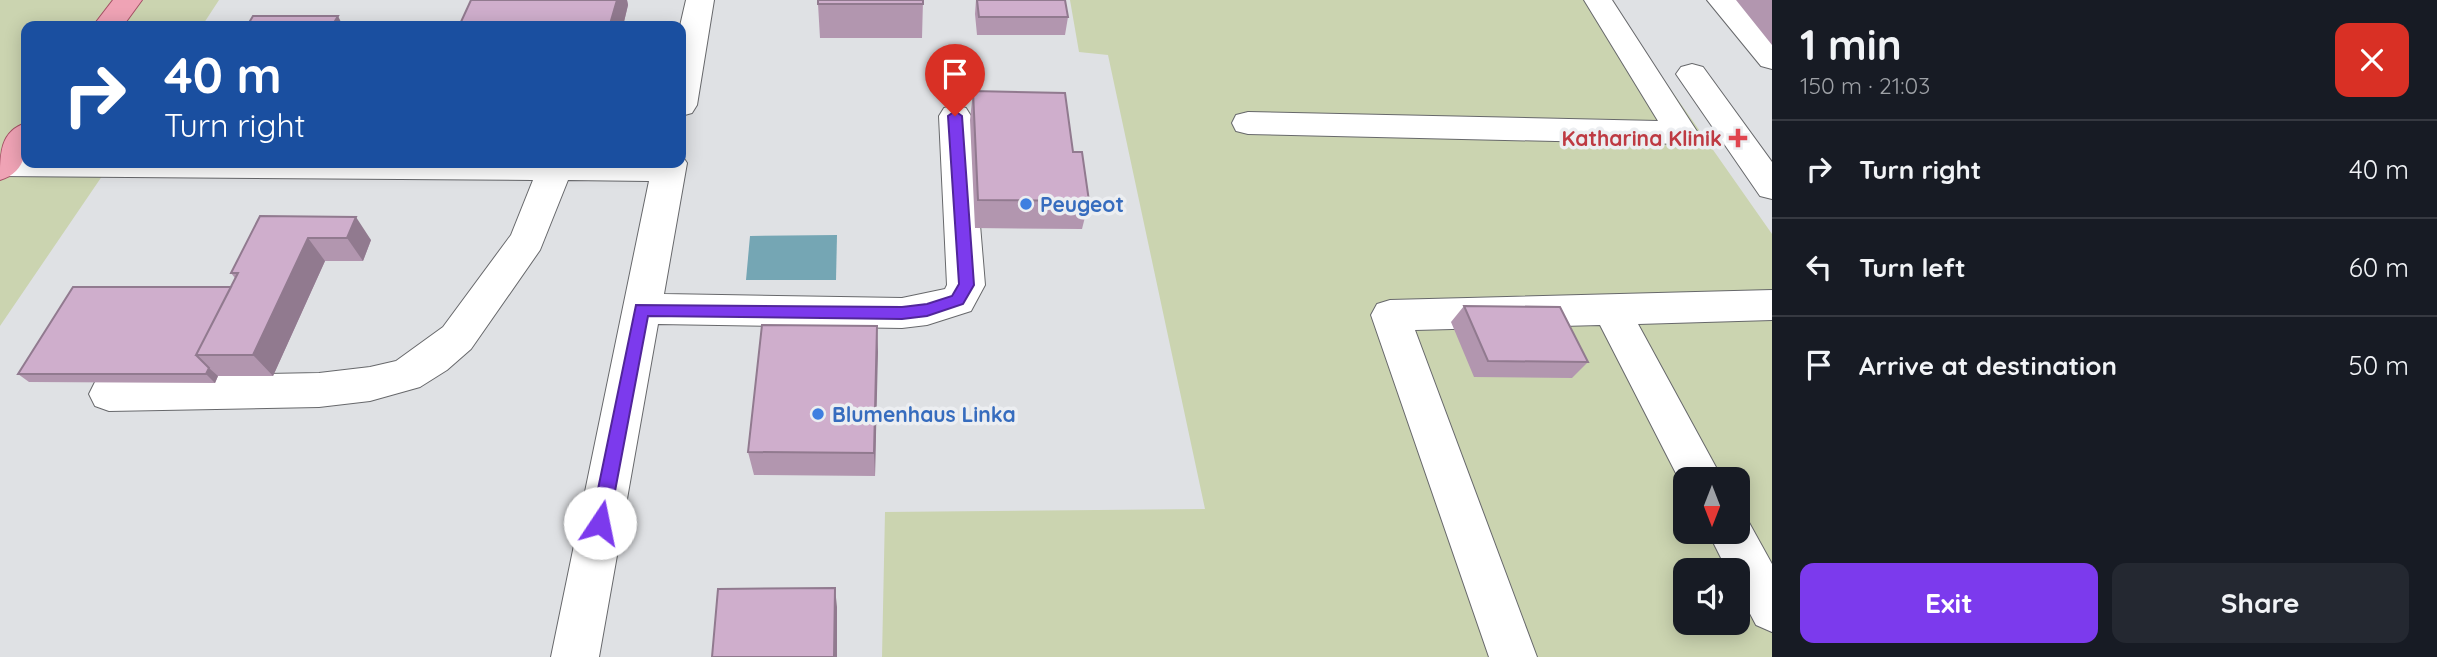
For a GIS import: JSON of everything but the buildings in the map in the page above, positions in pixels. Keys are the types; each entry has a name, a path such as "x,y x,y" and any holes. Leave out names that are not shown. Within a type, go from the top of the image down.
{"main road":[{"path":"112,21 128,0"},
{"path":"1,167 21,141"}],"street":[{"path":"686,77 700,0"},
{"path":"1248,123 1682,134 1598,0"},
{"path":"1721,0 1772,59"},
{"path":"1692,74 1772,187"},
{"path":"641,309 902,313 927,310 958,300 967,285 955,116"},
{"path":"1,167 21,167"},
{"path":"278,168 593,168"},
{"path":"575,657 669,168"},
{"path":"109,394 319,390 370,384 406,375 457,338 527,240 555,169"},
{"path":"1513,657 1390,315 1772,305"},
{"path":"1611,310 1695,467"},
{"path":"1737,544 1772,609"}],"green space":[{"path":"0,0 219,0 205,21 21,21 21,168 108,168 0,326"},
{"path":"1070,0 1608,0 1772,234 1772,657 882,657 885,512 1205,509 1108,55 1079,52"}],"water":[{"path":"837,235 836,280 746,280 750,236"}],"place":[{"name":"Katharina Klinik","path":"1738,138"},
{"name":"Peugeot","path":"1026,204"},
{"name":"Blumenhaus Linka","path":"818,414"}],"route":[{"path":"600,523 641,309 902,313 927,310 958,300 967,285 955,116"}]}
